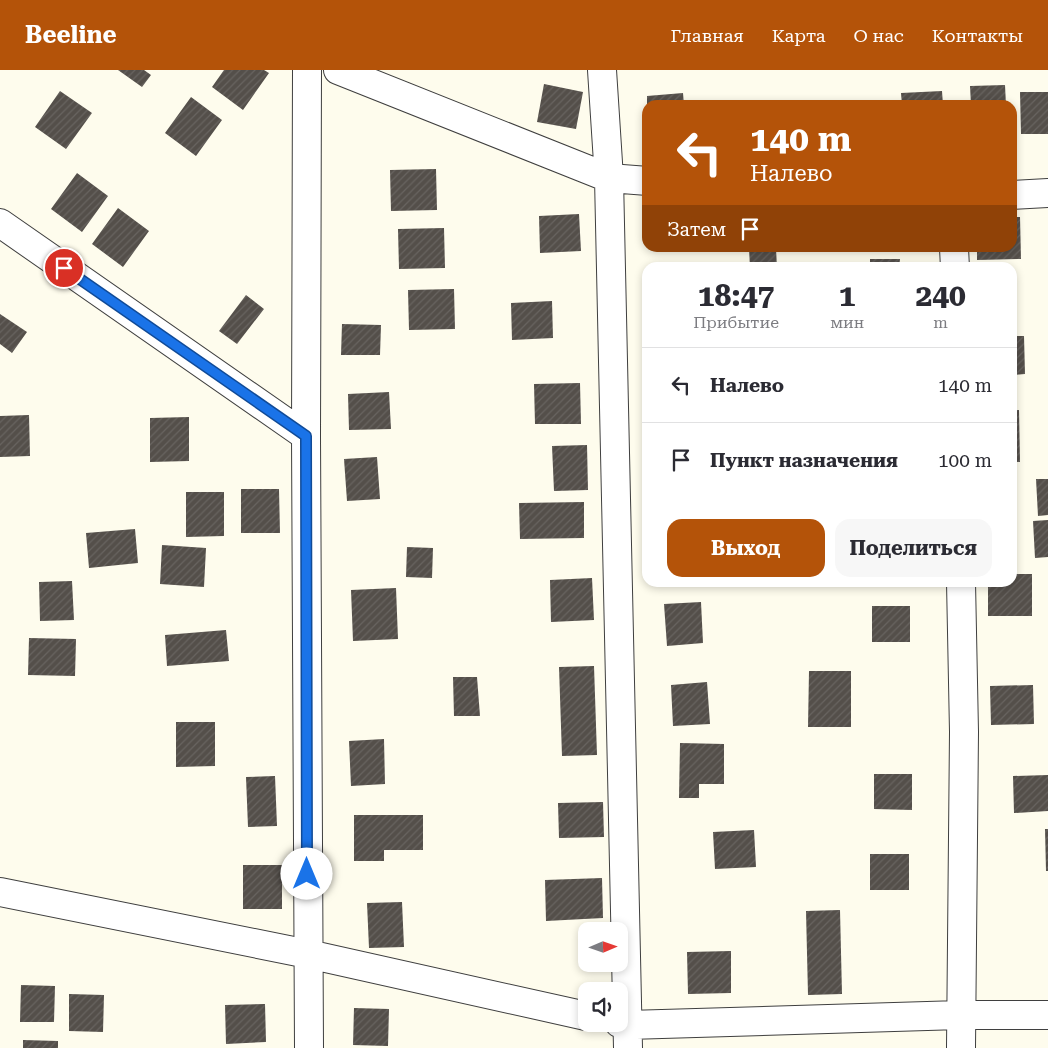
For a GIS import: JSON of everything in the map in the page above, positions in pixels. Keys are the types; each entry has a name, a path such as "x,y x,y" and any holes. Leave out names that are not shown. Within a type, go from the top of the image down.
{"street":[{"path":"307,70 306,436 309,1048"},
{"path":"338,70 609,178 642,181"},
{"path":"602,70 609,178 624,982"},
{"path":"1017,195 1048,193"},
{"path":"0,224 306,436"},
{"path":"961,587 964,732 961,1048"},
{"path":"0,892 308,954 578,1014"},
{"path":"628,1032 960,1015 1048,1015"}],"building":[{"path":"118,70 144,70 151,75 142,87"},
{"path":"224,70 264,70 269,73 243,110 212,87"},
{"path":"544,84 583,92 576,129 537,122"},
{"path":"1005,85 1006,100 971,100 970,86"},
{"path":"60,91 92,113 66,149 35,127"},
{"path":"942,91 943,100 902,100 901,93"},
{"path":"1020,92 1048,92 1048,134 1021,134"},
{"path":"683,93 684,100 647,100 647,96"},
{"path":"191,97 222,120 196,156 165,133"},
{"path":"436,169 437,210 391,211 390,170"},
{"path":"77,173 108,196 82,232 51,209"},
{"path":"118,208 149,231 123,267 92,244"},
{"path":"579,214 581,251 540,253 539,216"},
{"path":"1017,217 1020,217 1021,259 977,260 977,252 1017,252"},
{"path":"444,228 445,268 399,269 398,229"},
{"path":"749,252 776,252 777,262 750,262"},
{"path":"870,259 900,259 900,262 870,262"},
{"path":"454,289 455,329 409,330 408,290"},
{"path":"246,295 264,309 237,344 219,331"},
{"path":"552,301 553,338 512,340 511,303"},
{"path":"0,314 27,332 12,353 0,344"},
{"path":"342,324 381,325 380,355 341,355"},
{"path":"1017,336 1024,336 1025,374 1017,375"},
{"path":"580,383 581,424 535,424 534,384"},
{"path":"389,392 391,429 349,430 348,394"},
{"path":"1017,410 1019,410 1020,462 1017,462"},
{"path":"29,415 30,456 0,457 0,416"},
{"path":"189,417 189,461 150,462 150,418"},
{"path":"587,445 588,490 554,491 552,446"},
{"path":"377,457 380,499 347,501 344,459"},
{"path":"1036,479 1048,479 1048,515 1038,516"},
{"path":"241,489 279,489 280,533 241,533"},
{"path":"186,492 224,492 224,536 186,537"},
{"path":"584,502 584,538 520,539 519,503"},
{"path":"1048,520 1048,557 1035,558 1033,521"},
{"path":"135,529 138,563 89,568 86,533"},
{"path":"162,545 206,548 204,587 160,584"},
{"path":"407,547 433,548 432,578 406,577"},
{"path":"1017,574 1032,574 1032,616 988,616 988,587 1017,587"},
{"path":"592,578 594,620 551,622 550,580"},
{"path":"72,581 74,620 40,621 39,582"},
{"path":"396,588 398,639 353,641 351,590"},
{"path":"701,602 703,643 667,646 664,604"},
{"path":"872,606 910,606 910,642 872,642"},
{"path":"226,630 229,661 167,666 165,635"},
{"path":"29,638 76,639 75,676 28,675"},
{"path":"594,666 597,755 562,756 559,667"},
{"path":"809,671 851,671 851,727 808,727"},
{"path":"453,677 477,677 480,716 454,716"},
{"path":"707,682 710,724 673,726 671,685"},
{"path":"1033,685 1034,724 991,725 990,686"},
{"path":"176,722 215,722 215,766 176,767"},
{"path":"384,739 385,784 351,786 349,741"},
{"path":"680,743 724,744 724,784 699,784 699,798 679,798"},
{"path":"874,774 912,774 912,810 874,809"},
{"path":"1048,775 1048,811 1014,813 1013,776"},
{"path":"275,776 277,826 248,827 246,777"},
{"path":"603,802 604,837 559,838 558,803"},
{"path":"354,815 423,815 423,850 384,850 384,861 354,861"},
{"path":"1045,829 1048,829 1048,871 1046,871"},
{"path":"754,830 756,867 715,869 713,832"},
{"path":"870,854 909,854 909,890 870,890"},
{"path":"243,865 282,865 282,909 243,909"},
{"path":"602,878 603,918 546,921 545,880"},
{"path":"402,902 404,947 369,948 367,903"},
{"path":"840,910 842,994 808,995 806,911"},
{"path":"731,951 731,993 688,994 687,952"},
{"path":"21,985 55,986 54,1022 20,1022"},
{"path":"69,994 104,995 103,1032 69,1031"},
{"path":"265,1004 266,1042 226,1044 225,1005"},
{"path":"354,1008 389,1009 388,1046 353,1045"},
{"path":"23,1040 58,1041 58,1048 23,1048"}],"route":[{"path":"64,268 306,436 307,874"}]}
